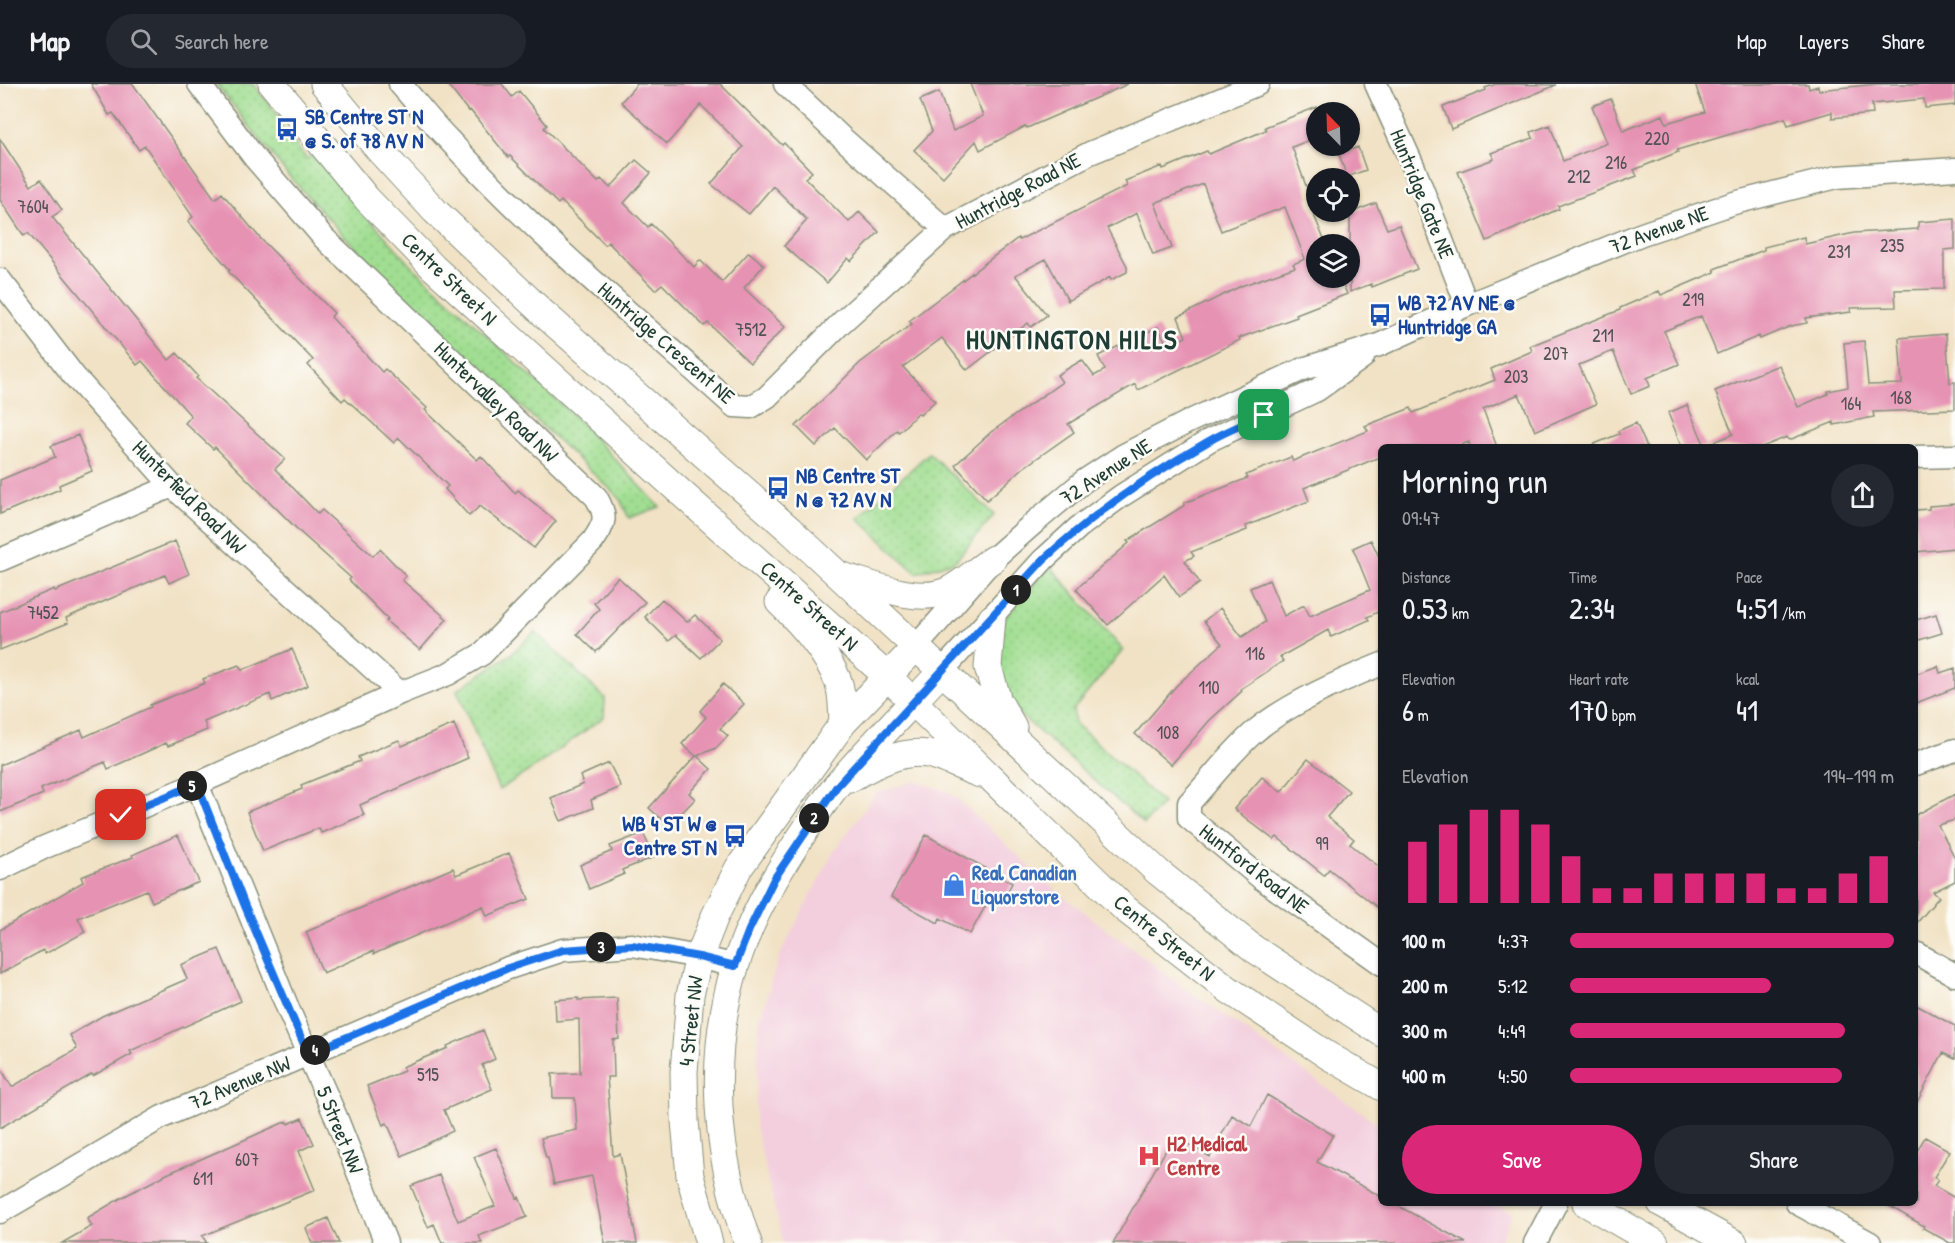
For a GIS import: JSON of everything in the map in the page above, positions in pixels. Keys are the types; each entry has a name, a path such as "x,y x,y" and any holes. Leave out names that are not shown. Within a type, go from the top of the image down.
{"main road":[{"name":"Centre Street N","path":"272,84 367,199 434,268 914,701 1124,908 1229,990 1327,1055 1378,1085"},
{"name":"Centre Street N","path":"324,84 379,150 435,211 544,314 839,576 1158,872 1254,949 1378,1030"},
{"path":"680,491 699,529 805,628 838,682 843,723"},
{"path":"839,576 911,595 927,595 946,591 993,559"},
{"path":"992,618 988,668 998,701 1012,722 1016,740"},
{"name":"72 Avenue NE","path":"888,677 916,647"},
{"name":"72 Avenue NE","path":"914,701 942,671"},
{"name":"4 Street NW","path":"708,1243 690,1176 685,1122 684,1072 690,995 699,957 738,869 843,723 888,677"},
{"name":"4 Street NW","path":"748,1243 733,1198 723,1153 719,1100 719,1052 735,966 749,930 774,879 837,786 914,701"},
{"path":"837,786 863,771 906,753 929,754 962,769 989,777"},
{"path":"1591,1206 1655,1243"},
{"path":"1666,1206 1734,1243"}],"street":[{"name":"Huntervalley Road NW","path":"199,84 254,158 324,238 596,497 604,509 603,524 593,542 482,654 448,674 400,693"},
{"name":"Huntridge Crescent NE","path":"400,84 447,139 526,218 734,406 751,407 767,397 842,322 945,229"},
{"name":"Huntridge Road NE","path":"785,84 945,229 1089,153 1258,84"},
{"name":"Huntridge Gate NE","path":"1376,84 1414,168 1467,305"},
{"name":"72 Avenue NE","path":"916,647 993,559 1084,482 1124,455 1190,421 1303,369 1379,345 1467,305 1642,234 1734,203 1837,177 1955,169"},
{"name":"Hunterfield Road NW","path":"0,280 75,376 172,486 400,693"},
{"name":"72 Avenue NE","path":"942,671 1043,560 1079,527 1121,496 1210,440 1317,390 1379,345"},
{"path":"1918,457 1955,456"},
{"path":"0,560 172,486"},
{"name":"Huntford Road NE","path":"1378,666 1343,680 1281,714 1252,734 1189,803 1189,818 1261,878 1378,961"},
{"path":"0,869 45,847 197,784 400,693"},
{"path":"1918,763 1955,750"},
{"name":"5 Street NW","path":"197,784 245,906 336,1117 386,1243"},
{"name":"72 Avenue NW","path":"0,1212 162,1117 508,968 563,950 632,945 735,966"},
{"path":"1918,954 1955,975"},
{"path":"1535,1243 1554,1206"},
{"path":"1802,1206 1870,1243"}],"shaded area":[{"path":"916,781 951,793 1055,890 1179,984 1378,1124 1378,1206 1498,1206 1513,1213 1499,1243 783,1243 755,1126 759,1023 779,956 833,853 876,793"}],"green space":[{"path":"216,84 253,84 281,119 278,122 307,159 312,155 412,266 575,417 660,507 629,518 620,499 609,488 390,285 288,175"},
{"path":"929,453 994,515 955,561 916,573 858,518"},
{"path":"1050,566 1123,650 1073,710 1075,723 1163,803 1144,824 1019,714 997,676 1002,621"},
{"path":"535,632 605,698 604,717 499,790 457,690 511,654"}],"building":[{"path":"91,84 133,84 215,199 222,193 260,238 334,313 331,317 382,372 385,369 427,408 425,410 477,460 481,456 515,493 518,490 556,521 534,548 480,506 469,516 445,489 448,486 399,438 394,443 345,398 342,401 308,365 313,360 228,271 230,270 188,221 193,217 145,146 139,150 113,113 109,115"},
{"path":"447,84 502,84 512,97 519,91 547,125 544,128 598,182 601,179 610,188 636,160 651,173 624,203 648,227 651,224 694,267 700,260 722,282 749,252 764,265 744,288 785,327 750,363 708,323 704,326 662,284 655,290 608,242 605,245 561,201 558,204 510,156 508,157"},
{"path":"637,84 720,84 812,172 805,178 849,222 859,212 879,232 851,261 848,258 827,283 784,246 807,220 773,186 749,214 711,184 743,147 701,105 667,144 621,102"},
{"path":"970,84 1128,84 1027,128 1026,126 980,150 976,141 943,177 914,150 932,131 920,100 939,92 953,131 983,116"},
{"path":"1496,84 1556,85 1451,129 1443,107"},
{"path":"1695,84 1808,84 1809,89 1818,86 1819,90 1877,84 1955,84 1955,105 1925,108 1924,99 1872,104 1873,114 1832,118 1832,112 1788,125 1785,118 1677,150 1678,152 1634,170 1637,176 1558,206 1559,209 1487,241 1458,172 1494,159 1491,153 1533,138 1531,132 1550,125 1563,161 1607,143 1592,106 1611,99 1623,131 1663,115 1666,123 1705,112"},
{"path":"1306,111 1306,141 1292,147 1306,186 1306,222 1317,222 1322,234 1306,234 1306,288 1344,288 1347,294 1296,314 1297,317 1239,338 1240,340 1138,390 1135,384 1068,424 1074,432 1023,468 987,500 955,465 991,432 1062,382 1057,375 1082,360 1094,376 1105,370 1098,356 1158,327 1167,345 1186,337 1178,317 1241,286 1295,267 1293,264 1305,259 1285,207 1221,231 1203,184 1155,203 1172,248 1153,255 1137,213 1107,228 1127,266 1127,272 1111,280 1110,277 1068,301 1046,259 1015,275 1047,315 1031,327 1028,323 967,370 942,338 903,367 935,401 920,415 918,413 899,432 897,430 866,460 835,428 816,446 796,426 860,363 912,324 909,321 1018,238 1019,240 1127,186 1125,181 1207,151 1209,154 1266,130 1265,127"},
{"path":"0,139 31,186 41,179 62,210 52,217 169,360 177,353 198,376 196,378 285,459 275,469 318,514 322,510 373,556 380,549 406,576 402,580 447,619 420,650 386,621 388,619 349,580 351,578 301,533 215,447 213,449 185,423 191,416 142,361 137,365 28,233 24,236 0,200"},
{"path":"1360,153 1366,170 1360,172 1360,168 1344,168 1340,156 1360,156"},
{"path":"1376,203 1387,229 1399,225 1417,269 1372,287 1371,284 1350,292 1350,288 1360,288 1360,234 1350,234 1350,222 1360,222 1360,209"},
{"path":"1955,219 1955,249 1944,250 1944,289 1895,290 1896,307 1850,308 1851,312 1806,318 1807,323 1791,326 1760,339 1759,336 1717,354 1701,316 1664,331 1679,364 1647,378 1650,386 1631,394 1613,351 1579,365 1596,404 1535,431 1519,394 1483,409 1496,444 1469,444 1469,442 1464,444 1378,444 1378,458 1304,488 1309,501 1246,526 1247,530 1191,552 1194,556 1185,561 1200,583 1179,597 1164,575 1108,625 1076,589 1129,543 1127,541 1185,505 1184,503 1248,478 1246,475 1291,457 1293,461 1368,431 1365,426 1411,408 1413,413 1495,380 1491,369 1532,351 1530,346 1620,310 1659,291 1661,295 1715,272 1714,269 1764,250 1764,247 1804,237 1805,244 1854,233 1918,229 1918,222"},
{"path":"1946,334 1950,383 1955,382 1955,409 1873,412 1874,417 1834,425 1834,422 1789,440 1787,437 1770,444 1710,444 1733,434 1715,391 1779,365 1798,407 1828,394 1828,391 1848,387 1844,343 1864,341 1868,385 1902,384 1899,338"},
{"path":"1687,405 1704,444 1681,444 1668,413"},
{"path":"1636,423 1646,444 1594,444 1619,434 1618,431"},
{"path":"78,435 92,471 59,485 60,489 0,514 0,480 55,457 51,446"},
{"path":"1955,504 1955,548 1918,552 1918,510 1929,509 1929,506"},
{"path":"1371,540 1378,555 1378,612 1367,617 1369,620 1331,637 1328,630 1280,657 1283,661 1241,689 1242,691 1210,720 1171,765 1135,734 1176,686 1222,644 1204,621 1220,608 1242,637 1265,622 1250,588 1269,580 1284,616 1304,605 1310,616 1370,590 1353,548"},
{"path":"175,541 189,574 169,583 165,575 66,618 68,623 0,650 0,612"},
{"path":"618,577 645,602 596,652 577,634 599,609 594,603"},
{"path":"662,599 687,622 695,615 720,639 701,658 676,635 669,641 645,617"},
{"path":"1936,614 1942,633 1918,640 1918,619"},
{"path":"292,649 308,685 272,701 270,694 204,722 207,730 168,746 166,743 108,769 105,762 41,789 43,794 0,812 0,765 81,730 84,737 151,707 150,705 205,683 203,679 239,665 242,670"},
{"path":"1938,666 1940,673 1955,668 1955,688 1918,702 1918,673"},
{"path":"723,684 744,704 720,729 728,736 716,748 697,756 711,769 689,793 695,799 669,826 649,808 696,756 682,744 706,717 700,711"},
{"path":"454,724 468,758 360,805 364,815 321,833 319,828 263,851 247,812 302,789 301,785 360,761 358,757 399,740 402,746"},
{"path":"1308,759 1349,791 1327,817 1354,839 1350,844 1378,866 1378,908 1329,869 1324,875 1277,837 1274,840 1234,809 1262,777 1281,792"},
{"path":"609,763 621,787 591,800 593,808 561,821 551,798 583,784 580,776"},
{"path":"1955,794 1955,820 1938,825 1955,858 1955,881 1933,892 1939,897 1918,922 1918,814"},
{"path":"643,833 654,857 622,870 624,874 589,889 580,865 612,851 610,846"},
{"path":"178,835 199,882 152,902 147,890 78,918 85,932 45,954 43,950 0,974 0,930 83,882 81,877 133,857 132,855"},
{"name":"Real Canadian Liquorstore","path":"926,835 1012,883 1004,898 993,892 970,934 940,918 938,923 891,897"},
{"path":"509,853 529,899 487,916 483,906 374,954 373,951 323,973 306,932 453,868 456,875"},
{"path":"219,949 241,1001 130,1051 132,1054 93,1076 92,1074 0,1128 0,1067 12,1087 77,1049 70,1035 102,1016 187,979 181,965"},
{"path":"578,998 578,1000 617,998 619,1039 613,1040 614,1077 607,1077 613,1156 620,1154 637,1243 605,1243 592,1176 554,1184 541,1138 577,1130 575,1098 553,1098 552,1074 580,1073 579,1019 556,1021 555,1000"},
{"path":"1918,1006 1955,1026 1955,1059 1943,1053 1918,1100"},
{"path":"483,1030 495,1059 482,1065 492,1089 444,1110 453,1131 402,1156 387,1123 383,1125 367,1086 404,1071 402,1067 448,1048 447,1046"},
{"path":"1267,1095 1333,1135 1317,1162 1378,1195 1378,1206 1398,1206 1466,1243 1113,1243 1174,1136 1210,1157 1232,1115 1251,1126"},
{"path":"302,1118 314,1144 299,1151 315,1190 202,1236 207,1243 62,1243 92,1226 87,1218 167,1174 287,1121 288,1124"},
{"path":"1925,1137 1950,1151 1934,1177 1938,1180 1934,1186 1955,1198 1955,1243 1950,1243 1923,1228 1924,1226 1889,1206 1918,1206 1918,1149"},
{"path":"496,1148 527,1217 479,1236 482,1243 442,1243 434,1224 428,1227 411,1186 439,1175 458,1221 495,1206 474,1157"},
{"path":"328,1218 339,1243 312,1243 306,1228"}],"place":[{"name":"SB Centre ST N @ S. of 78 AV N","path":"287,129"},
{"name":"WB 72 AV NE @ Huntridge GA","path":"1380,315"},
{"name":"NB Centre ST N @ 72 AV N","path":"778,488"},
{"name":"WB 4 ST W @ Centre ST N","path":"735,836"},
{"name":"Real Canadian Liquorstore","path":"954,885"},
{"name":"H2 Medical Centre","path":"1149,1156"}],"district":[{"name":"HUNTINGTON HILLS","path":"1072,340"}],"route":[{"path":"121,815 197,784 245,906 308,1054 508,968 563,950 632,945 735,966 749,930 774,879 837,786 1043,560 1079,527 1121,496 1210,440 1264,415"}]}
